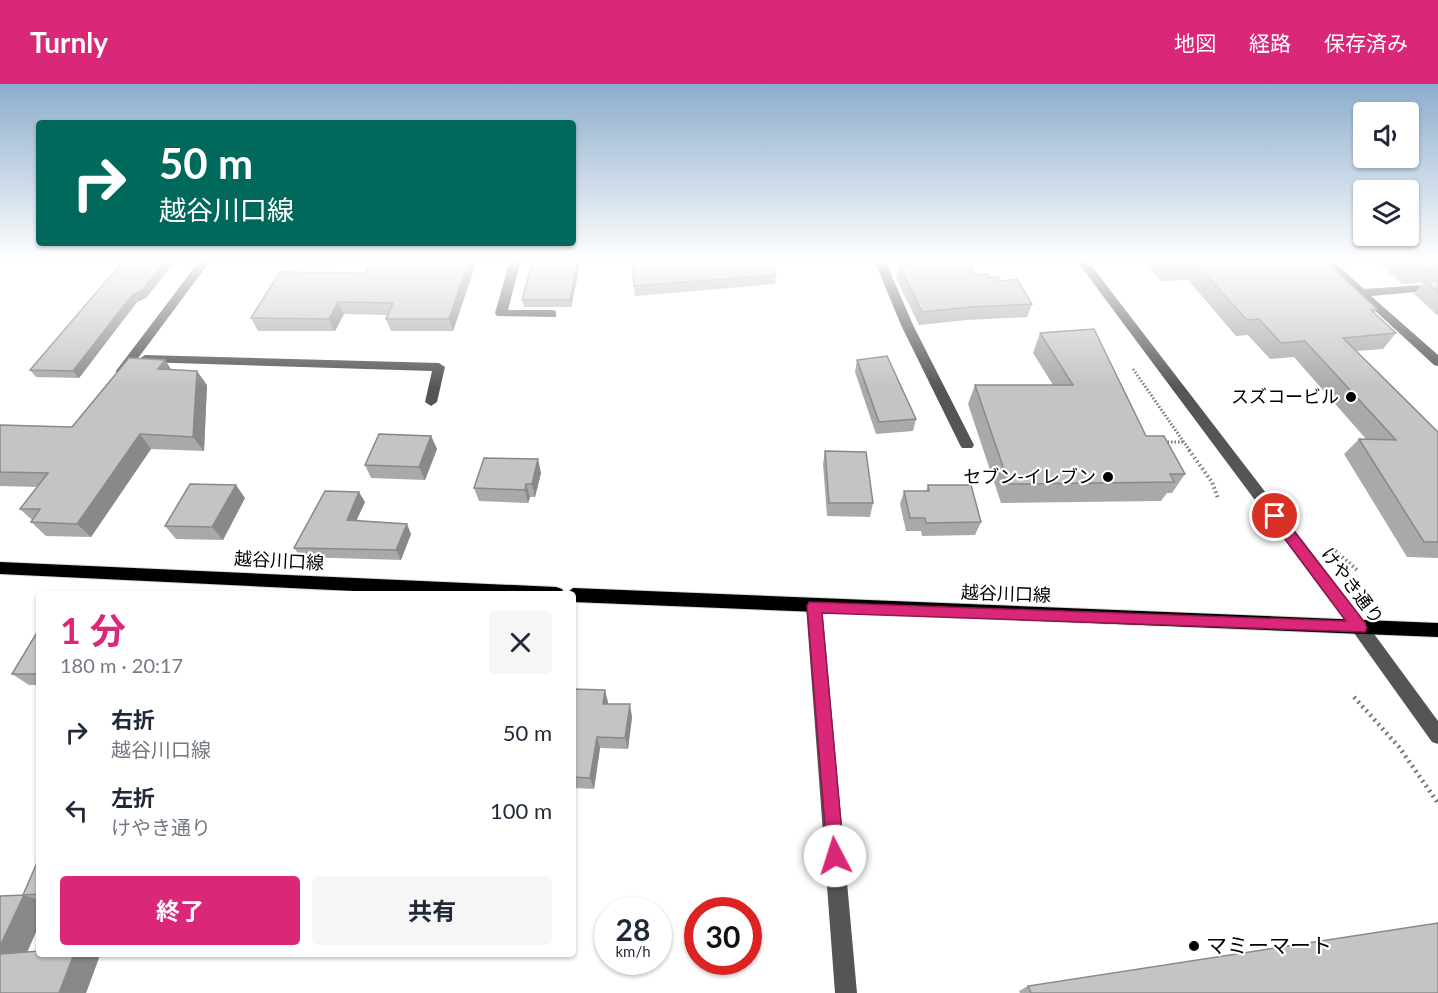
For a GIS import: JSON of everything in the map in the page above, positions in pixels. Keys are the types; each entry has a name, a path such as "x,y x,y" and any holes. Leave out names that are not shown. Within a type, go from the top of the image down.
{"main road":[{"name":"越谷川口線","path":"0,568 492,591"},
{"name":"越谷川口線","path":"576,595 1438,630"}],"street":[{"path":"120,374 175,302"},
{"path":"504,302 501,313 552,314"},
{"path":"897,302 967,445"},
{"name":"けやき通り","path":"1113,302 1360,628 1438,736"},
{"path":"1372,302 1438,362"},
{"path":"132,359 439,367 431,402"},
{"path":"814,606 846,993"}],"path":[{"path":"1131,367 1212,482 1218,498"},
{"path":"1160,442 1218,441"},
{"path":"1354,697 1399,747 1438,803"}],"building":[{"path":"88,302 126,302 73,371 30,370"},
{"path":"261,302 338,302 329,319 251,318"},
{"path":"361,302 455,302 449,319 386,319 393,303"},
{"path":"917,302 1032,304 971,307 922,312"},
{"path":"1231,302 1370,302 1377,309 1371,310 1396,333 1343,338 1438,432 1438,542 1424,542 1359,439 1396,440 1305,341 1281,343 1259,319 1247,320"},
{"path":"1094,329 1146,436 1164,436 1185,474 1170,474 1174,482 1009,484 975,385 1073,385 1040,333"},
{"path":"887,356 916,419 879,422 857,360"},
{"path":"129,358 165,360 158,369 197,371 193,437 140,434 77,524 31,522 40,509 20,509 48,473 0,472 0,425 72,427"},
{"path":"379,434 431,436 419,467 365,465"},
{"path":"825,451 866,452 873,503 829,503"},
{"path":"484,458 538,459 532,484 526,484 525,490 474,488"},
{"path":"190,484 236,485 212,527 165,526"},
{"path":"928,485 971,485 981,522 926,523 925,518 910,518 904,491 929,491"},
{"path":"325,491 359,492 347,520 407,524 396,550 294,548"},
{"path":"36,634 36,674 12,674"},
{"path":"576,689 605,690 603,704 630,704 625,738 597,737 590,778 576,777"},
{"path":"36,865 36,894 23,895"},
{"path":"24,895 0,946 0,896"},
{"path":"1438,923 1438,993 1031,993 1028,986"},
{"path":"36,951 36,957 73,957 59,993 0,993 0,954"}],"place":[{"name":"スズコービル","path":"1351,397"},
{"name":"セブン-イレブン","path":"1108,477"},
{"name":"マミーマート","path":"1194,946"}],"route":[{"path":"835,856 814,606 1360,628 1275,516"}]}
